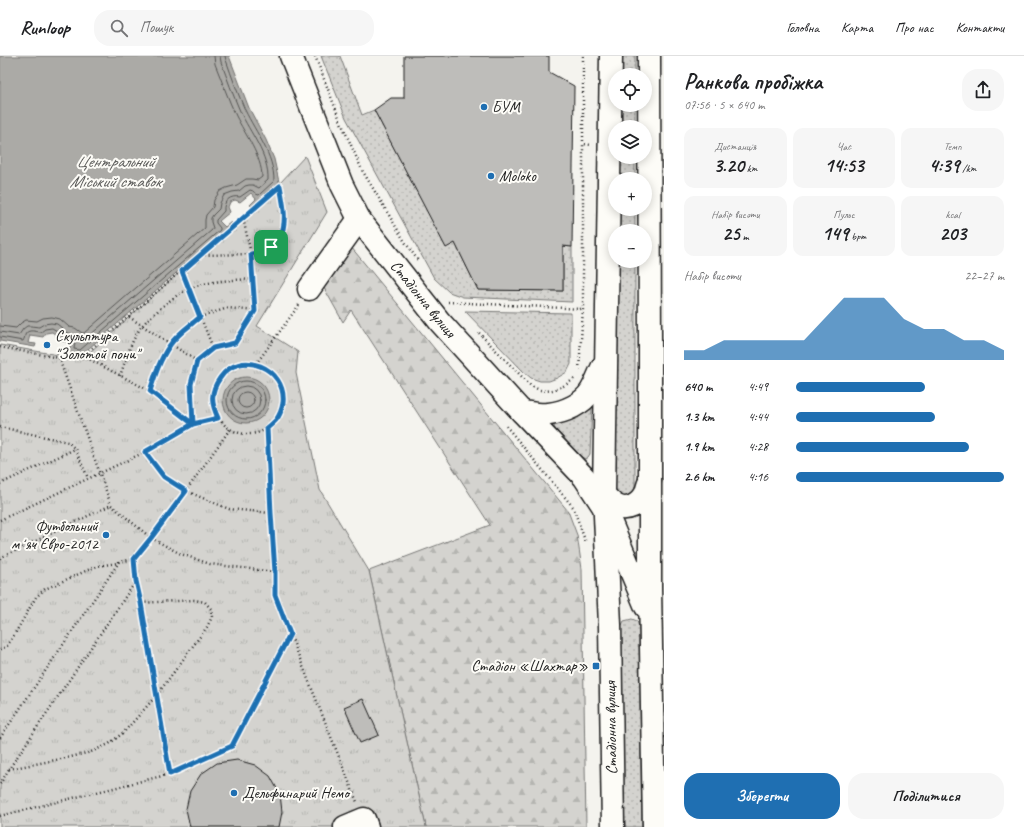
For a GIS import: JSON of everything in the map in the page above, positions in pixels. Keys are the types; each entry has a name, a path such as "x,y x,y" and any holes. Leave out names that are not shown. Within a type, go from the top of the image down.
{"street":[{"name":"Стадіонна вулиця","path":"291,56 342,185 359,219 512,417 584,476 604,502 622,509 630,508 638,503 645,494 650,480"},
{"name":"Стадіонна вулиця","path":"610,120 611,56"},
{"path":"649,56 657,349 650,480 650,616 654,827"},
{"name":"Стадіонна вулиця","path":"610,164 604,502 610,625 613,827"},
{"path":"309,289 359,219"},
{"path":"512,417 559,412 584,400 592,390 606,361"},
{"path":"604,502 650,616"}],"path":[{"path":"314,56 362,170 422,266"},
{"path":"475,330 531,386 541,390 551,390 563,387 579,374 583,309 583,56"},
{"path":"583,144 608,145"},
{"path":"83,356 280,186 285,222 280,236 271,247 262,252 251,254 201,255"},
{"path":"193,424 191,384 197,361 213,348 235,343 255,311 251,254 243,217"},
{"path":"182,271 213,348"},
{"path":"120,376 130,347 142,325 174,297 203,284 220,281 253,279"},
{"path":"256,364 309,289"},
{"path":"453,308 448,302 583,309"},
{"path":"150,391 160,362 170,343 200,317 228,308 255,311"},
{"path":"128,317 197,361"},
{"path":"0,347 59,358 83,356 150,391 193,424"},
{"path":"59,358 112,505 151,538 181,554 210,564 275,572"},
{"path":"241,364 256,364 266,368 275,376 281,386 283,397 282,408 277,419 267,428 254,434 243,434 225,426 218,418 213,407 212,397 215,385 222,373 231,367 241,364"},
{"path":"512,417 573,507 580,522 586,547"},
{"path":"0,520 145,452 193,424 218,418"},
{"path":"0,427 68,442 75,449 88,478"},
{"path":"267,428 275,595 359,824"},
{"path":"0,650 7,646 36,597 45,589 97,566 134,559 186,491 230,429"},
{"path":"0,484 75,449"},
{"path":"145,452 164,477 186,491 229,509 271,513"},
{"path":"0,558 112,505"},
{"path":"134,559 136,581 170,774"},
{"path":"0,738 119,562"},
{"path":"0,784 136,581"},
{"path":"9,769 91,752 109,744 124,732 157,695 207,627 212,617 211,609 205,602 194,600 141,603"},
{"path":"0,816 170,774 232,746 290,634"}],"green space":[{"path":"321,56 340,56 362,115 374,110 446,247 455,243 478,290 563,291 563,246 572,247 572,302 463,297 449,292 434,278 346,118"},
{"path":"619,56 635,56 635,68 619,68"},
{"path":"619,112 635,112 635,120 618,120"},
{"path":"305,156 327,212 257,326 298,352 296,373 320,490 369,571 426,827 0,827 0,345 82,359 280,183"},
{"path":"618,164 635,164 635,172 617,172"},
{"path":"617,216 635,216 635,224 616,224"},
{"path":"351,247 568,511 577,535 582,569 586,827 426,827 369,571 490,525 351,310 343,322 324,288"},
{"path":"616,268 635,268 635,494 629,499 614,494"},
{"path":"465,311 571,313 571,364 567,372 549,381 540,381 531,378"},
{"path":"592,406 590,454 585,459 580,456 555,429 553,424"},
{"path":"632,619 637,621 639,627 642,827 624,827 621,627 624,621"}],"water":[{"name":"Центральний Міський ставок","path":"0,56 229,56 249,108 274,159 279,182 252,207 250,205 256,199 251,193 240,202 235,200 230,202 228,207 230,212 219,221 225,227 231,222 233,224 81,355 61,352 62,349 69,350 71,343 57,340 56,335 52,332 46,333 43,337 30,335 28,343 36,344 35,347 0,341"},
{"path":"242,377 250,377 259,381 265,387 269,400 265,413 259,419 250,423 242,423 233,419 227,413 223,404 223,396 227,387 233,381"}],"building":[{"name":"Moloko","path":"404,56 549,56 549,72 574,86 572,247 563,246 563,291 478,290 455,243 446,248 374,110 391,98 404,98"},
{"path":"363,699 379,735 360,743 344,707"},
{"name":"Дельфинарий Немо","path":"237,760 255,765 270,776 280,794 282,812 279,827 190,827 186,809 190,791 201,774 217,763"}],"place":[{"name":"БУМ","path":"484,107"},
{"name":"Moloko","path":"491,176"},
{"name":"Скульптура \"Золотой пони\"","path":"47,345"},
{"name":"Футбольний мʼяч Євро-2012","path":"106,535"},
{"name":"Стадіон «Шахтар»","path":"596,666"},
{"name":"Дельфинарий Немо","path":"234,793"}],"route":[{"path":"271,247 262,252 251,254 255,311 235,343 213,348 197,361 191,384 193,424 145,452 164,477 186,491 134,559 136,581 170,774 232,746 290,634 275,595 267,428 277,419 282,408 283,397 281,386 275,376 266,368 248,363 231,367 222,373 215,385 212,397 213,407 218,418 193,424 150,391 160,362 170,343 200,317 182,271 280,186 285,222 280,236 271,247"}]}
